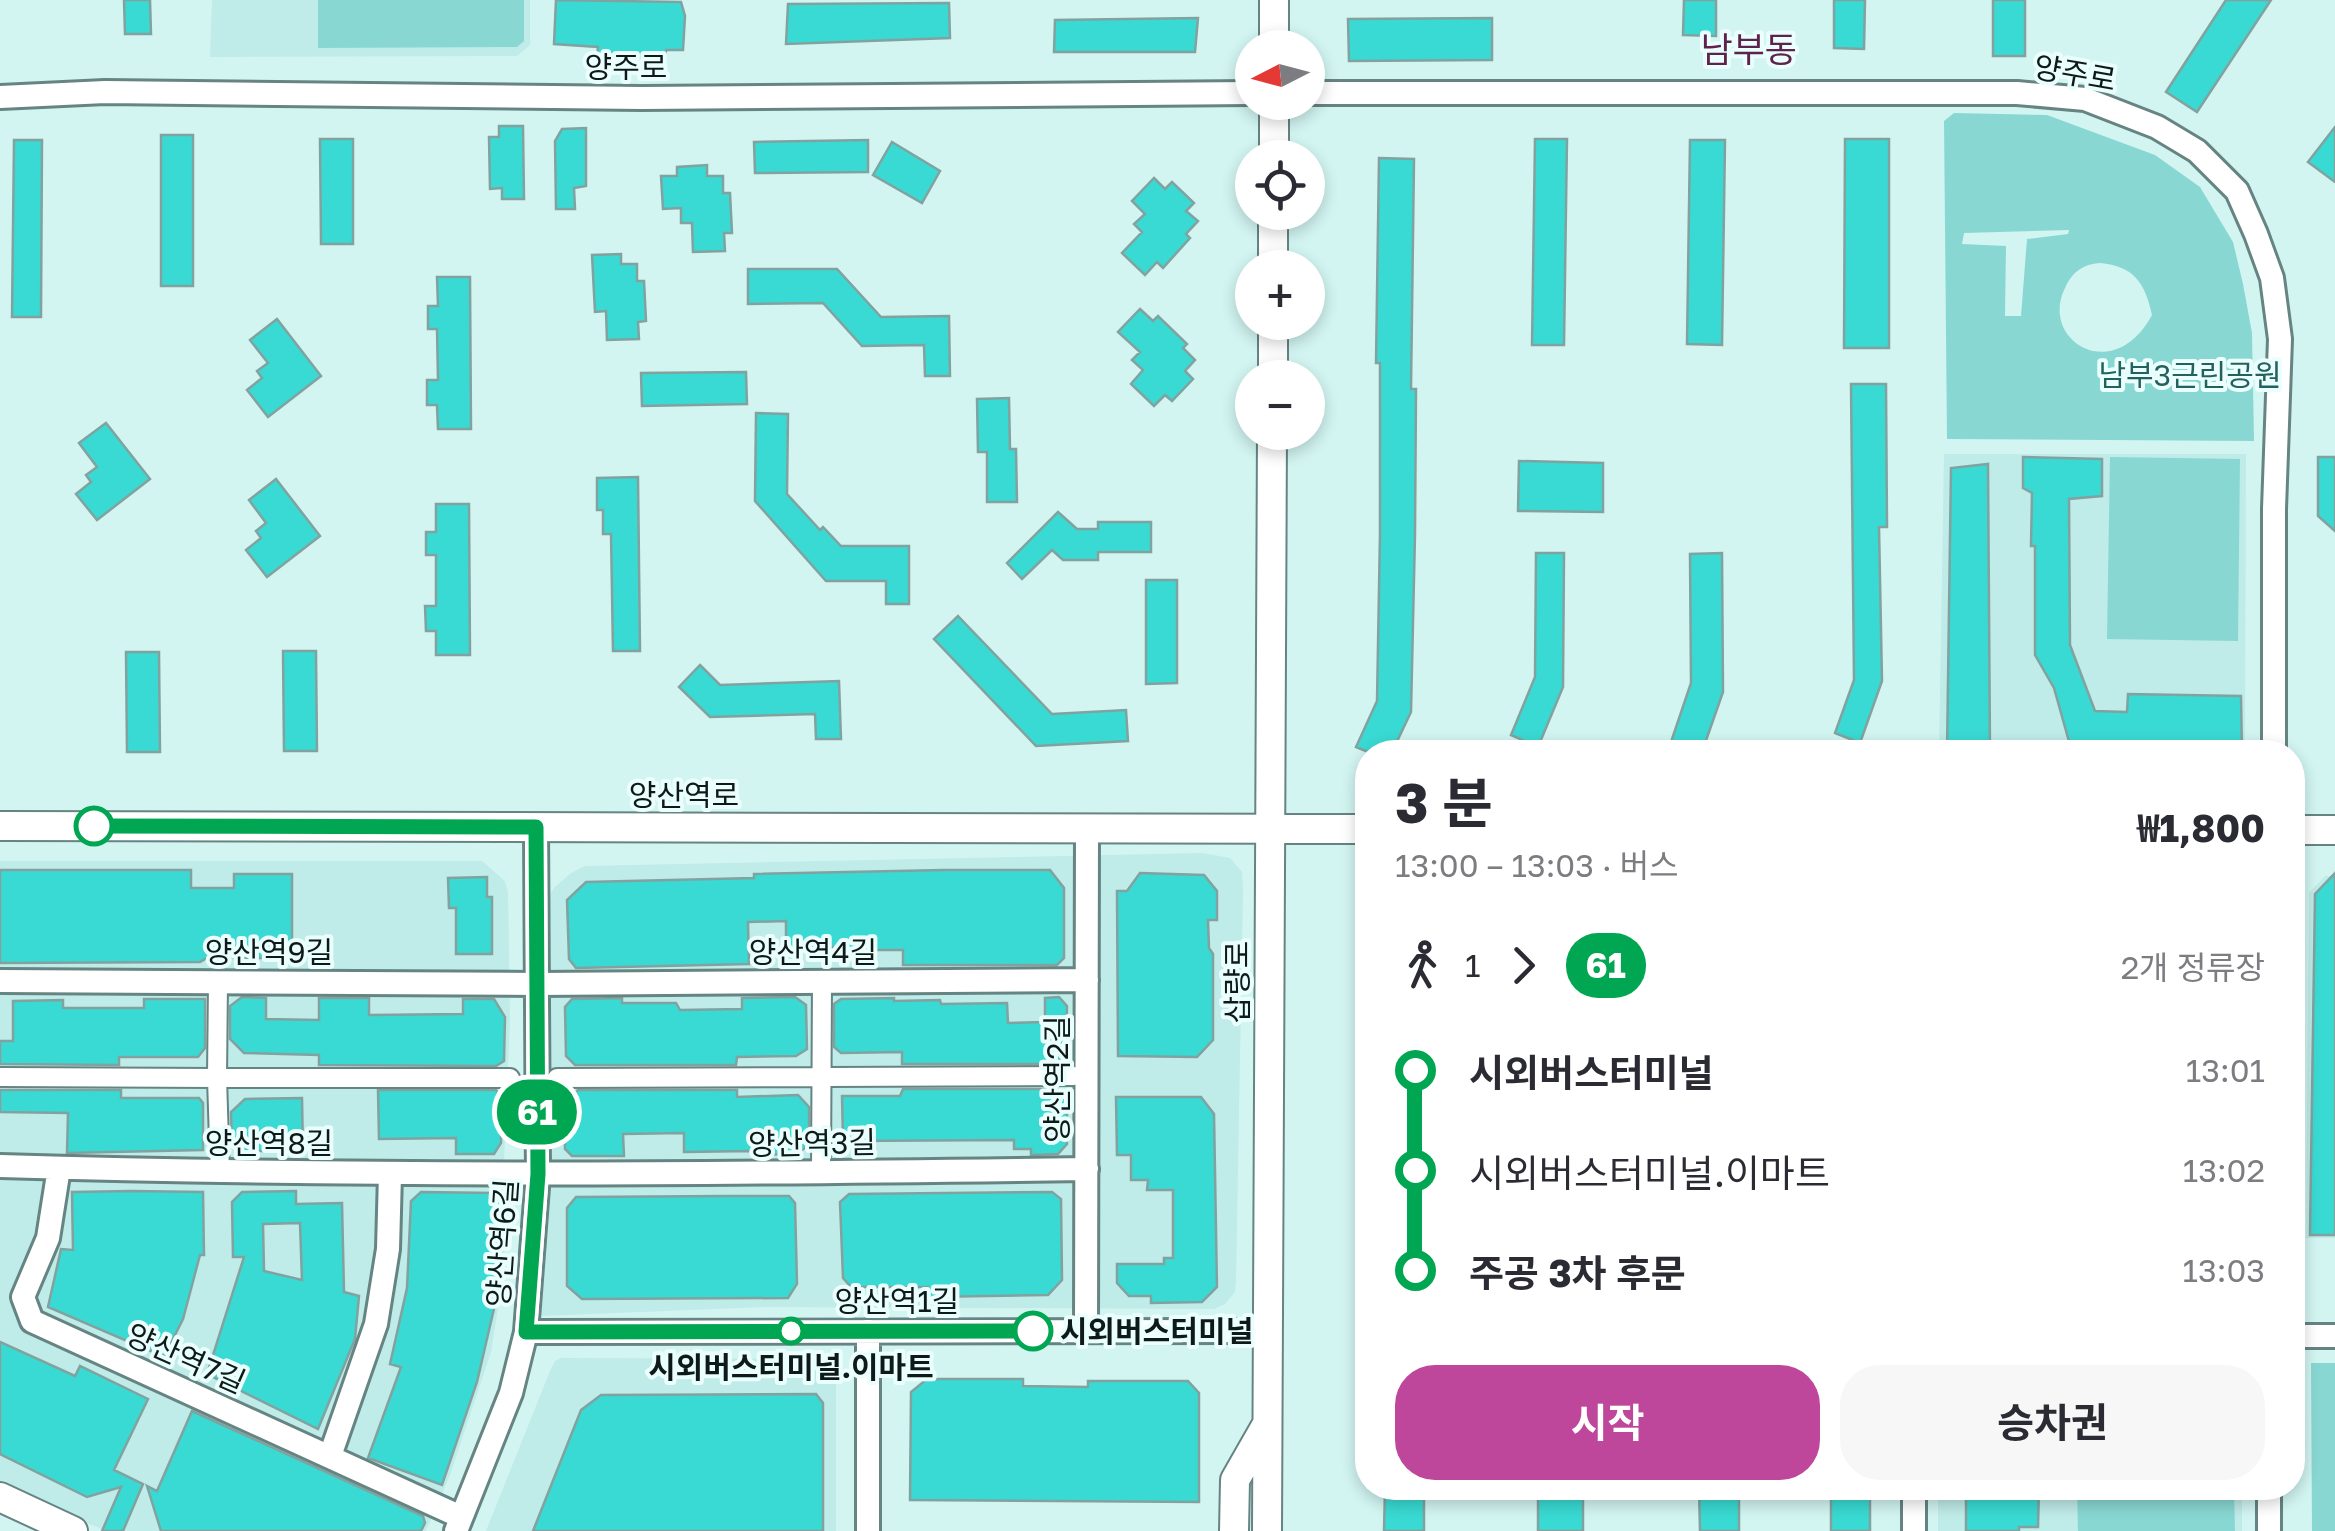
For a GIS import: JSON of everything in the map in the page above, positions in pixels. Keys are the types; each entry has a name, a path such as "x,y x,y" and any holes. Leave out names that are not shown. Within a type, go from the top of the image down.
{"street":[{"path":"1274,0 1274,30"},
{"name":"양주로","path":"0,97 105,92 642,98 1235,93"},
{"name":"양주로","path":"1325,93 2017,93 2084,99 2140,120 2198,151 2237,190 2272,278 2280,339 2274,509 2274,740"},
{"name":"삽량로","path":"1267,1531 1272,450"},
{"name":"양산역로","path":"0,826 1355,828"},
{"name":"양산역6길","path":"459,1524 511,1394 526,1332 538,1174 536,827"},
{"name":"양산역2길","path":"1086,1330 1087,828"},
{"path":"2305,830 2335,830"},
{"name":"양산역4길","path":"538,984 1087,980"},
{"name":"양산역9길","path":"0,981 538,984"},
{"path":"218,982 216,1078 220,1173"},
{"path":"821,1173 822,982"},
{"path":"557,1078 1074,1076"},
{"path":"0,1077 510,1078"},
{"name":"양산역8길","path":"0,1166 220,1173 538,1174"},
{"name":"양산역7길","path":"59,1168 48,1238 22,1298 32,1321 330,1456 459,1524"},
{"name":"양산역3길","path":"538,1174 1086,1169"},
{"path":"330,1456 376,1324 388,1248 390,1174"},
{"path":"868,1331 868,1531"},
{"name":"양산역1길","path":"526,1332 1268,1331"},
{"path":"2305,1336 2335,1336"},
{"path":"1234,1531 1235,1480 1268,1423"},
{"path":"1268,1474 1288,1531"},
{"path":"0,1497 72,1531"},
{"path":"1914,1500 1914,1531"},
{"path":"2269,1531 2270,1500"}],"shaded area":[{"path":"212,0 530,0 530,45 517,56 210,57"},
{"path":"1944,454 2246,454 2245,740 1939,740"},
{"path":"1203,853 1230,858 1242,872 1243,891 1236,1281 1235,1292 1225,1304 1214,1309 765,1307 541,1316 531,1307 542,905 571,873 585,866"},
{"path":"0,861 482,861 505,881 510,1018 504,1161 506,1223 500,1295 491,1352 450,1475 426,1531 106,1531 0,1485"},
{"path":"2325,876 2335,876 2335,1238 2306,1238 2309,893"},
{"path":"561,1358 822,1359 830,1364 836,1381 836,1531 486,1531 550,1371"},
{"path":"1938,1500 2242,1500 2242,1531 1938,1531"}],"green space":[{"path":"318,0 524,0 524,41 517,47 318,48"},
{"name":"남부3근린공원","path":"1954,113 2047,115 2155,155 2200,187 2233,242 2243,284 2252,333 2254,441 1947,439 1944,121","holes":["2069,230 2068,234 2027,239 2021,316 2005,316 2006,246 1962,244 1964,233","2100,263 2130,272 2146,294 2152,315 2136,337 2118,348 2100,352 2084,348 2071,338 2062,324 2060,307 2065,288 2075,273"]},
{"path":"2110,457 2240,459 2238,641 2107,639"},
{"path":"2311,1363 2335,1363 2335,1531 2312,1531"},
{"path":"2077,1500 2234,1500 2235,1531 2078,1531"}],"building":[{"path":"124,0 150,0 151,34 125,34"},
{"path":"556,0 681,2 685,16 683,50 666,50 665,57 597,57 598,47 554,44"},
{"path":"1684,0 1716,0 1716,36 1683,35"},
{"path":"1834,0 1865,0 1864,49 1834,48"},
{"path":"1993,0 2025,0 2025,56 1993,56"},
{"path":"2226,0 2271,0 2197,112 2166,92"},
{"path":"949,3 950,38 786,44 788,4"},
{"path":"1198,18 1195,52 1054,52 1055,20"},
{"path":"1492,18 1492,60 1349,61 1348,19"},
{"path":"499,126 523,126 524,199 502,199 502,188 490,189 489,137 499,137"},
{"path":"2335,127 2335,182 2308,162"},
{"path":"586,128 586,186 574,188 575,209 556,209 555,141 562,129"},
{"path":"161,135 193,135 193,286 161,286"},
{"path":"320,139 353,139 353,244 321,244"},
{"path":"1535,139 1567,139 1564,345 1532,345"},
{"path":"1845,139 1889,139 1889,348 1844,348"},
{"path":"14,140 42,140 41,317 12,317"},
{"path":"868,140 868,172 755,173 754,142"},
{"path":"1690,140 1725,140 1722,345 1687,344"},
{"path":"892,142 940,171 922,203 873,175"},
{"path":"1379,158 1414,159 1411,389 1416,389 1411,712 1398,740 1359,740 1377,701 1380,363 1376,363"},
{"path":"707,165 707,176 723,176 723,193 730,193 732,233 724,233 725,251 693,252 692,223 681,223 681,208 663,209 661,176 677,176 677,167"},
{"path":"1154,178 1165,189 1172,182 1194,203 1186,211 1198,221 1186,234 1190,238 1163,268 1157,262 1145,275 1122,253 1142,232 1134,224 1145,214 1132,201"},
{"path":"621,254 621,264 637,264 637,281 644,281 646,321 638,322 639,339 607,340 606,311 595,312 592,255"},
{"path":"748,269 837,269 881,317 949,316 950,376 925,376 924,345 862,346 823,303 748,304"},
{"path":"437,277 470,277 471,429 438,429 437,405 427,405 427,380 438,380 437,329 428,329 428,306 438,306"},
{"path":"1140,309 1153,321 1158,316 1187,344 1183,348 1195,360 1185,371 1193,379 1172,401 1165,395 1154,406 1131,384 1143,370 1132,360 1140,352 1118,332"},
{"path":"277,319 321,376 268,417 247,390 262,378 257,371 268,363 250,340"},
{"path":"746,372 747,404 642,406 641,373"},
{"path":"1851,384 1886,384 1887,527 1879,527 1882,681 1861,740 1835,733 1854,680"},
{"path":"1009,398 1010,449 1016,449 1017,502 987,502 987,452 978,452 977,399"},
{"path":"756,413 788,414 787,494 820,530 823,527 841,546 909,546 909,604 886,604 886,581 826,581 755,501"},
{"path":"106,423 150,479 97,520 76,494 91,482 86,475 97,467 79,443"},
{"path":"2023,457 2102,459 2102,496 2069,499 2070,645 2095,711 2127,712 2128,694 2241,696 2242,740 2069,740 2054,688 2035,655 2032,493 2023,488"},
{"path":"2318,457 2335,457 2335,531 2318,516"},
{"path":"1519,461 1603,463 1603,512 1518,511"},
{"path":"1988,464 1990,740 1947,740 1951,468"},
{"path":"638,477 640,651 613,651 611,534 603,534 603,510 597,510 597,478"},
{"path":"276,479 320,536 267,577 246,550 261,538 256,531 266,523 249,500"},
{"path":"436,504 469,504 470,655 436,655 436,631 426,631 425,606 436,606 436,555 426,555 426,532 436,532"},
{"path":"1058,512 1077,529 1098,529 1098,522 1151,522 1151,552 1098,552 1098,560 1063,560 1052,550 1022,579 1007,563"},
{"path":"1536,553 1564,553 1563,687 1541,740 1522,740 1511,735 1535,677"},
{"path":"1722,553 1723,692 1706,740 1672,740 1691,683 1690,554"},
{"path":"1146,580 1177,580 1177,683 1146,684"},
{"path":"958,616 1052,714 1126,710 1128,741 1036,746 934,639"},
{"path":"283,651 316,651 317,751 284,751"},
{"path":"126,652 159,652 160,752 127,752"},
{"path":"700,665 720,685 839,681 841,739 816,739 815,714 710,717 679,687"},
{"path":"0,870 191,870 191,888 234,888 234,874 292,874 292,958 234,958 234,942 200,962 0,963"},
{"path":"1050,870 1064,888 1064,958 1057,965 903,965 903,950 858,950 858,955 835,955 835,947 786,948 786,921 748,922 749,964 576,968 569,959 567,900 586,882"},
{"path":"1140,873 1204,875 1217,891 1217,920 1208,920 1209,948 1213,954 1213,1040 1197,1057 1118,1056 1117,891 1127,891"},
{"path":"2335,873 2335,1235 2310,1235 2315,894"},
{"path":"487,877 487,897 492,897 492,954 456,954 456,908 449,908 448,878"},
{"path":"242,997 266,998 266,1019 319,1020 319,998 369,998 369,1015 463,1014 463,999 494,999 505,1017 504,1061 496,1066 319,1065 319,1055 244,1053 230,1039 230,1006"},
{"path":"795,997 806,1005 807,1049 796,1056 737,1057 736,1065 575,1065 566,1056 565,1007 572,999 676,1003 680,1010 742,1009 742,998"},
{"path":"1059,997 1067,1006 1066,1053 1056,1064 902,1064 902,1052 841,1053 834,1047 834,1004 841,999 1007,1003 1008,1023 1045,1022 1045,998"},
{"path":"144,999 205,999 205,1048 198,1057 119,1057 119,1065 0,1064 0,1041 13,1041 13,1001 63,1000 63,1008 144,1008"},
{"path":"903,1089 1057,1089 1067,1099 1067,1144 1058,1154 1031,1155 1031,1149 1014,1149 1014,1140 843,1141 842,1096 900,1096"},
{"path":"0,1090 121,1090 121,1098 199,1098 203,1103 203,1150 67,1153 68,1113 0,1112"},
{"path":"378,1090 496,1090 501,1096 501,1143 494,1154 456,1154 456,1138 379,1139"},
{"path":"578,1090 737,1090 737,1097 798,1095 809,1107 809,1145 796,1154 684,1152 684,1133 623,1134 624,1156 572,1156 565,1149 565,1100"},
{"path":"1116,1097 1201,1097 1214,1114 1217,1287 1202,1302 1151,1303 1151,1296 1129,1296 1117,1283 1117,1264 1164,1264 1164,1258 1173,1258 1173,1190 1147,1190 1148,1180 1131,1180 1131,1155 1117,1155"},
{"path":"302,1098 303,1151 238,1151 232,1141 231,1112 245,1099"},
{"path":"296,1191 296,1204 342,1203 344,1292 359,1296 355,1339 318,1429 207,1374 244,1257 233,1257 232,1202 242,1192","holes":["300,1223 302,1280 264,1271 263,1224"]},
{"path":"72,1192 203,1192 204,1255 200,1255 183,1319 164,1357 48,1307 61,1249 73,1250"},
{"path":"421,1192 496,1193 504,1206 496,1300 477,1382 442,1485 368,1458 401,1367 390,1364 407,1288 411,1201"},
{"path":"1052,1192 1061,1199 1062,1280 1048,1295 928,1297 928,1287 851,1287 843,1278 840,1202 849,1194"},
{"path":"789,1196 795,1203 797,1284 788,1298 582,1299 567,1286 567,1208 576,1197"},
{"path":"0,1342 75,1376 80,1366 148,1399 114,1470 143,1484 123,1531 102,1531 121,1487 87,1497 0,1454"},
{"path":"927,1379 1023,1379 1023,1386 1088,1387 1088,1381 1188,1381 1199,1393 1199,1502 910,1500 911,1392"},
{"path":"816,1394 823,1403 823,1531 533,1531 581,1410 601,1395"},
{"path":"192,1411 423,1516 421,1531 161,1531 147,1486 157,1491"},
{"path":"1385,1500 1424,1500 1424,1531 1384,1531"},
{"path":"1538,1500 1583,1500 1583,1531 1538,1531"},
{"path":"1699,1500 1739,1500 1739,1531 1700,1531"},
{"path":"1831,1500 1870,1500 1870,1531 1831,1531"},
{"path":"1966,1500 2039,1500 2038,1527 1966,1531"}],"bus line":[{"name":"61","path":"94,826 536,827 538,1174 526,1332 1033,1331"}],"place":[{"name":"시외버스터미널.이마트","path":"791,1331"},
{"name":"시외버스터미널","path":"1033,1331"}],"district":[{"name":"남부동","path":"1749,49"}]}
